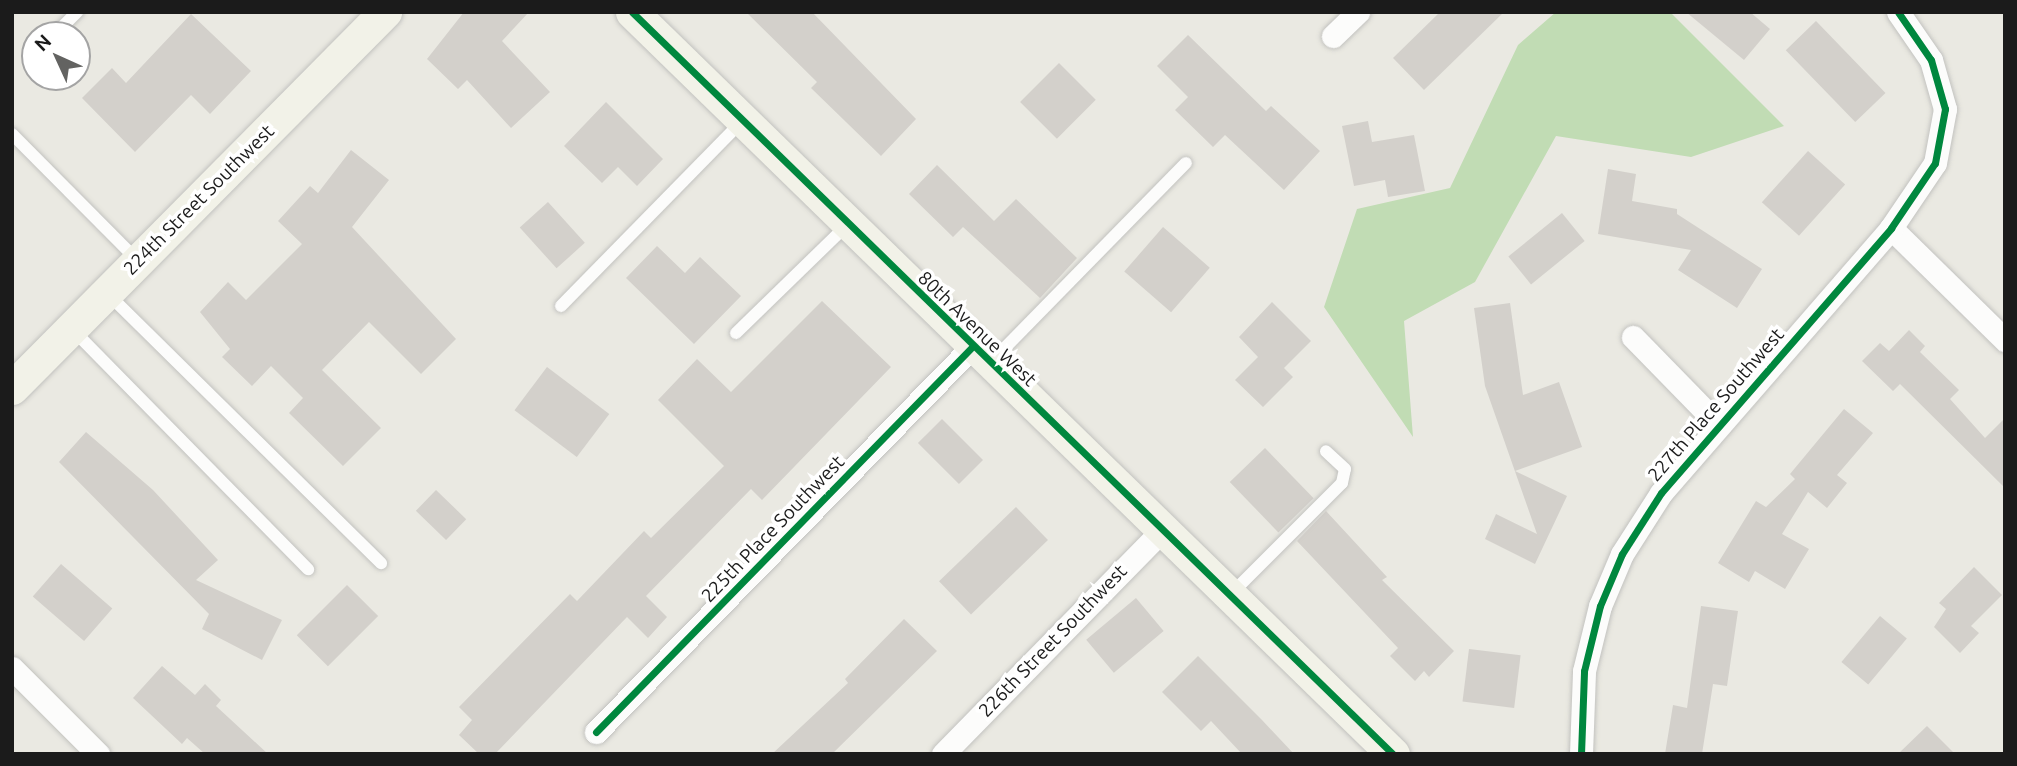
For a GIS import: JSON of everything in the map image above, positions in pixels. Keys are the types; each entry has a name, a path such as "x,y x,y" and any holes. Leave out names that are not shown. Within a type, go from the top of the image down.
{"street":[{"name":"224th Street Southwest","path":"12,388 385,12"},
{"name":"80th Avenue West","path":"632,12 741,122 1394,754"},
{"path":"1333,36 1358,12"},
{"name":"227th Place Southwest","path":"1581,754 1584,671 1617,564 1661,493 1718,424 1891,228 1935,163 1945,109 1931,60 1898,12"},
{"path":"1891,228 2005,340"},
{"path":"1633,337 1718,424"},
{"name":"225th Place Southwest","path":"596,733 981,355"},
{"name":"226th Street Southwest","path":"943,754 1163,529"},
{"path":"12,668 99,754"}],"lane":[{"path":"561,306 741,122"},
{"path":"12,134 139,262"},
{"path":"981,355 1186,163"},
{"path":"736,333 847,225"},
{"path":"107,293 381,564"},
{"path":"71,329 308,569"},
{"path":"1230,595 1342,483 1345,469 1326,451"}],"green space":[{"path":"1556,12 1670,12 1784,126 1691,157 1556,136 1475,282 1404,321 1413,437 1324,307 1357,209 1450,188 1518,45"}],"building":[{"path":"464,12 529,12 502,41 550,92 511,128 467,80 458,89 427,59"},
{"path":"746,12 812,12 916,119 881,156 811,88 817,82"},
{"path":"1440,12 1504,12 1424,90 1393,58"},
{"path":"1686,12 1750,12 1770,29 1744,60"},
{"path":"191,14 251,71 210,114 191,95 135,152 82,98 112,68 126,83"},
{"path":"1816,21 1885,93 1855,122 1786,50"},
{"path":"1188,35 1266,111 1271,106 1320,151 1284,190 1225,135 1213,147 1175,110 1188,97 1157,66"},
{"path":"1059,63 1096,100 1057,139 1020,102"},
{"path":"606,102 663,159 637,186 618,167 602,183 564,146"},
{"path":"1368,121 1372,142 1414,135 1425,191 1388,197 1385,180 1354,186 1342,126"},
{"path":"351,150 389,180 352,227 456,339 421,374 369,322 322,370 381,428 343,466 289,413 303,398 271,366 252,386 222,357 230,349 200,312 228,282 246,300 302,244 278,221 310,186 318,193"},
{"path":"1808,151 1845,184 1799,236 1762,202"},
{"path":"937,165 994,221 1016,199 1077,258 1040,298 963,227 953,237 909,194"},
{"path":"1608,169 1636,174 1632,201 1677,209 1677,214 1762,269 1737,308 1678,270 1691,250 1598,234"},
{"path":"548,202 585,243 557,268 520,227"},
{"path":"1562,213 1585,241 1531,284 1508,256"},
{"path":"1163,227 1210,268 1171,312 1124,272"},
{"path":"657,246 685,273 700,257 741,296 694,344 626,278"},
{"path":"822,301 891,367 762,500 751,489 646,596 667,617 648,638 627,617 495,754 479,754 459,735 472,720 459,707 570,594 577,601 644,531 651,538 724,466 658,400 697,359 731,392"},
{"path":"1272,302 1311,341 1284,368 1293,377 1263,407 1235,380 1258,357 1239,337"},
{"path":"1510,303 1523,395 1559,382 1582,447 1515,471 1567,496 1535,564 1485,539 1496,514 1537,534 1485,386 1474,308"},
{"path":"1909,330 1925,346 1920,352 1959,390 1950,399 1985,438 2005,418 2005,488 1900,384 1893,391 1862,361 1880,343 1889,351"},
{"path":"547,367 609,414 577,457 515,410"},
{"path":"1844,409 1873,433 1837,475 1847,483 1827,508 1808,492 1782,534 1809,549 1785,589 1755,571 1749,582 1718,563 1756,501 1766,507 1795,479 1790,474"},
{"path":"942,419 983,460 959,484 918,443"},
{"path":"86,432 153,490 218,560 196,580 282,620 262,660 202,629 209,614 59,462"},
{"path":"1265,448 1314,498 1278,532 1230,482"},
{"path":"436,490 466,519 446,540 416,511"},
{"path":"1016,507 1048,540 971,614 939,581"},
{"path":"1326,511 1387,577 1382,580 1454,651 1429,677 1424,671 1415,681 1390,656 1398,648 1297,541"},
{"path":"61,564 112,609 84,641 33,596"},
{"path":"1974,567 2002,595 1971,626 1979,633 1960,653 1934,627 1946,609 1939,603"},
{"path":"347,585 378,616 328,666 297,635"},
{"path":"1136,598 1164,631 1114,673 1086,640"},
{"path":"1701,606 1738,611 1727,686 1713,684 1702,754 1665,754 1673,705 1687,708"},
{"path":"1880,616 1907,638 1868,684 1841,662"},
{"path":"904,619 937,651 832,754 772,754 848,683 845,679"},
{"path":"1469,649 1521,655 1514,708 1463,702"},
{"path":"1198,656 1294,754 1242,754 1211,721 1201,731 1162,692"},
{"path":"162,666 195,695 205,684 221,700 216,706 268,754 205,754 187,738 182,744 133,698"},
{"path":"1927,726 1955,754 1898,754"}],"cycle path":[{"path":"632,12 1393,754"},
{"path":"1581,754 1584,671 1600,606 1622,554 1661,493 1891,228 1935,163 1945,109 1931,60 1898,12"},
{"path":"596,732 972,347"}]}
